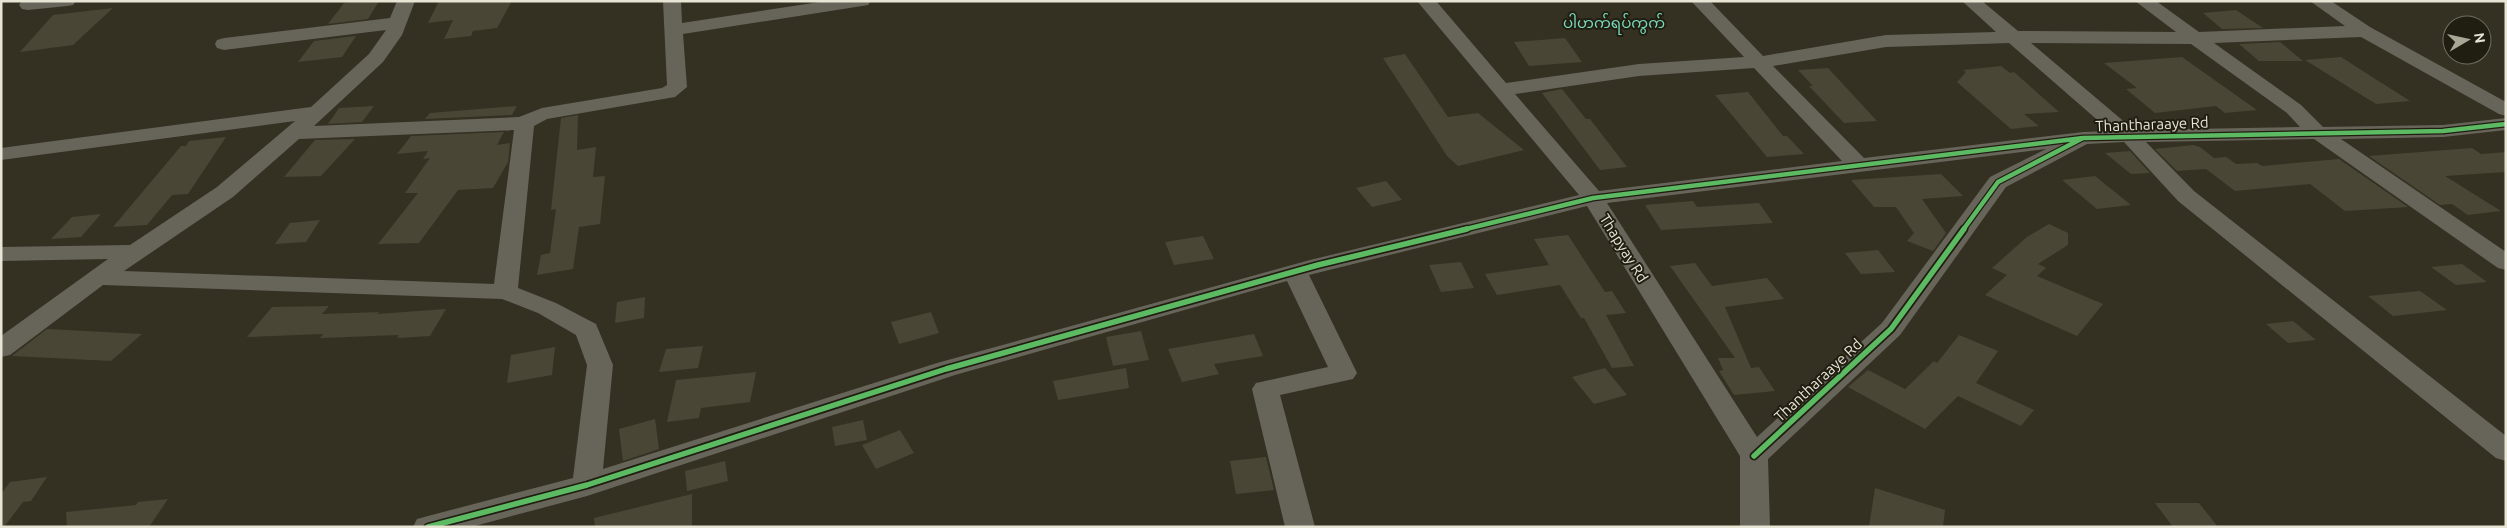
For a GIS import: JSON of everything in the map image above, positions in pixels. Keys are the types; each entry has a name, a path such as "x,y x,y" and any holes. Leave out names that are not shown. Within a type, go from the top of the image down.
{"street":[{"path":"31,1 28,5 67,1"},
{"path":"1,349 98,277 225,192 294,133 376,58 393,35 406,1"},
{"path":"294,133 522,123 542,114 668,93 677,87 672,1"},
{"path":"674,30 862,1"},
{"name":"Thapyay Rd","path":"1426,1 1593,198 1754,456"},
{"path":"1700,1 1860,167"},
{"path":"1971,1 2129,136 2186,196 2506,451"},
{"path":"2144,1 2294,109 2318,133 2506,263"},
{"path":"2319,1 2364,31 2506,110"},
{"path":"224,44 397,23"},
{"path":"1501,90 1638,70 1760,62 1886,41 2014,37 2196,38 2364,31"},
{"path":"1,154 317,112"},
{"path":"505,292 524,129 522,123"},
{"name":"Thantharaaye Rd","path":"1754,456 1891,329 1998,182 2082,138 2443,131 2506,124"},
{"path":"428,527 587,485 946,370 1296,272 1593,198 1860,167 2082,138"},
{"path":"1,254 135,252"},
{"path":"1296,272 1344,373 1265,389 1300,527"},
{"path":"98,277 505,292 547,308 587,330 600,365 587,485"},
{"path":"1754,456 1754,527"}],"building":[{"path":"379,1 368,19 328,24 344,3"},
{"path":"439,1 512,1 497,28 473,31 471,36 444,39 453,20 428,23"},
{"path":"113,8 73,45 20,52 53,15"},
{"path":"2236,10 2263,28 2222,29 2203,13"},
{"path":"356,36 342,57 298,62 314,41"},
{"path":"1565,38 1582,62 1529,66 1514,42"},
{"path":"2280,42 2303,61 2259,61 2239,44"},
{"path":"1405,54 1448,117 1478,113 1524,150 1458,166 1447,156 1383,58"},
{"path":"2182,57 2257,110 2225,113 2216,106 2155,113 2126,89 2137,88 2104,63"},
{"path":"2341,57 2410,101 2376,104 2305,60"},
{"path":"2001,66 2010,73 2014,72 2059,112 2024,114 2039,126 2011,129 1957,82 1966,72 1963,70"},
{"path":"1828,68 1877,121 1844,123 1809,86 1813,86 1798,70"},
{"path":"1562,89 1586,119 1590,119 1627,167 1600,170 1542,93"},
{"path":"1748,92 1783,136 1787,136 1804,154 1767,157 1715,95"},
{"path":"374,106 362,122 328,124 339,108"},
{"path":"517,106 512,115 425,119 430,113"},
{"path":"578,115 577,150 596,147 593,177 605,176 600,224 579,227 573,269 537,275 541,255 550,253 556,209 551,210 561,118"},
{"path":"504,132 497,145 510,143 508,162 493,188 458,190 419,243 378,244 418,193 405,193 430,158 423,159 428,151 397,154 411,136"},
{"path":"226,137 188,194 172,195 147,225 113,227 181,146 186,146 189,141"},
{"path":"355,139 321,176 284,177 315,140"},
{"path":"2193,145 2200,147 2214,158 2226,157 2236,164 2257,163 2262,166 2339,159 2408,207 2345,211 2310,184 2235,191 2206,169 2177,171 2155,149"},
{"path":"2472,148 2481,154 2506,152 2506,172 2445,176 2501,211 2468,215 2452,204 2440,205 2369,156"},
{"path":"2130,151 2150,173 2131,174 2105,153"},
{"path":"1941,174 1963,196 1922,199 1946,233 1933,251 1907,241 1914,233 1896,207 1874,207 1851,180"},
{"path":"2095,176 2131,205 2097,209 2062,180"},
{"path":"1386,181 1402,200 1372,207 1356,188"},
{"path":"1693,201 1697,207 1759,203 1773,223 1661,230 1645,205"},
{"path":"101,214 81,237 51,239 72,217"},
{"path":"320,220 306,242 275,244 290,223"},
{"path":"2049,224 2068,233 2068,245 2038,264 2046,268 2037,276 2103,304 2077,336 1985,295 2007,275 1992,268 2027,237"},
{"path":"1568,235 1605,292 1612,291 1626,313 1606,315 1634,366 1612,368 1584,318 1581,318 1560,285 1497,295 1485,274 1549,265 1534,239"},
{"path":"1203,236 1214,259 1174,265 1165,242"},
{"path":"1878,250 1895,272 1861,274 1845,253"},
{"path":"1461,262 1474,288 1441,292 1429,265"},
{"path":"1695,263 1712,286 1767,278 1784,299 1725,307 1751,368 1759,367 1775,391 1734,395 1719,371 1723,370 1718,358 1735,358 1670,266"},
{"path":"2462,264 2487,282 2456,285 2431,267"},
{"path":"2420,291 2447,310 2393,316 2368,296"},
{"path":"645,297 644,318 615,323 617,302"},
{"path":"329,306 322,314 379,312 377,314 446,309 430,336 397,338 399,335 320,338 323,334 247,337 272,307"},
{"path":"931,312 939,333 899,344 891,322"},
{"path":"2293,321 2316,340 2288,343 2266,324"},
{"path":"47,329 142,334 111,361 12,356"},
{"path":"1141,331 1149,360 1113,366 1106,337"},
{"path":"1254,334 1263,356 1214,364 1219,374 1182,382 1168,349"},
{"path":"1959,335 1998,351 1976,383 2034,410 2021,426 1958,396 1925,429 1848,387 1868,370 1905,389 1934,361 1937,363"},
{"path":"703,346 698,368 659,372 666,349"},
{"path":"555,347 552,375 507,383 511,355"},
{"path":"1126,368 1129,388 1058,400 1053,381"},
{"path":"1605,368 1627,395 1594,404 1572,377"},
{"path":"756,372 750,402 701,408 699,418 667,422 676,380"},
{"path":"655,419 659,449 623,461 619,429"},
{"path":"863,420 867,440 835,446 832,427"},
{"path":"900,430 914,453 876,469 862,445"},
{"path":"1266,457 1274,490 1236,494 1230,461"},
{"path":"725,461 728,481 687,491 685,471"},
{"path":"47,477 31,501 23,502 4,527 1,527 1,494 10,482"},
{"path":"1875,488 1945,510 1943,527 1869,527"},
{"path":"692,494 692,527 595,527 594,518"},
{"path":"168,499 149,527 67,527 66,512 136,505 138,502"},
{"path":"2155,503 2199,503 2218,527 2173,527"}],"cycle path":[{"path":"1754,456 1891,329 1998,182 2083,138 2443,131 2506,124"},
{"path":"428,527 587,485 946,369 1318,265 1593,198 2083,138"}],"district":[{"name":"ပါဟက်ရပ်ကွက်","path":"1614,22"}]}
